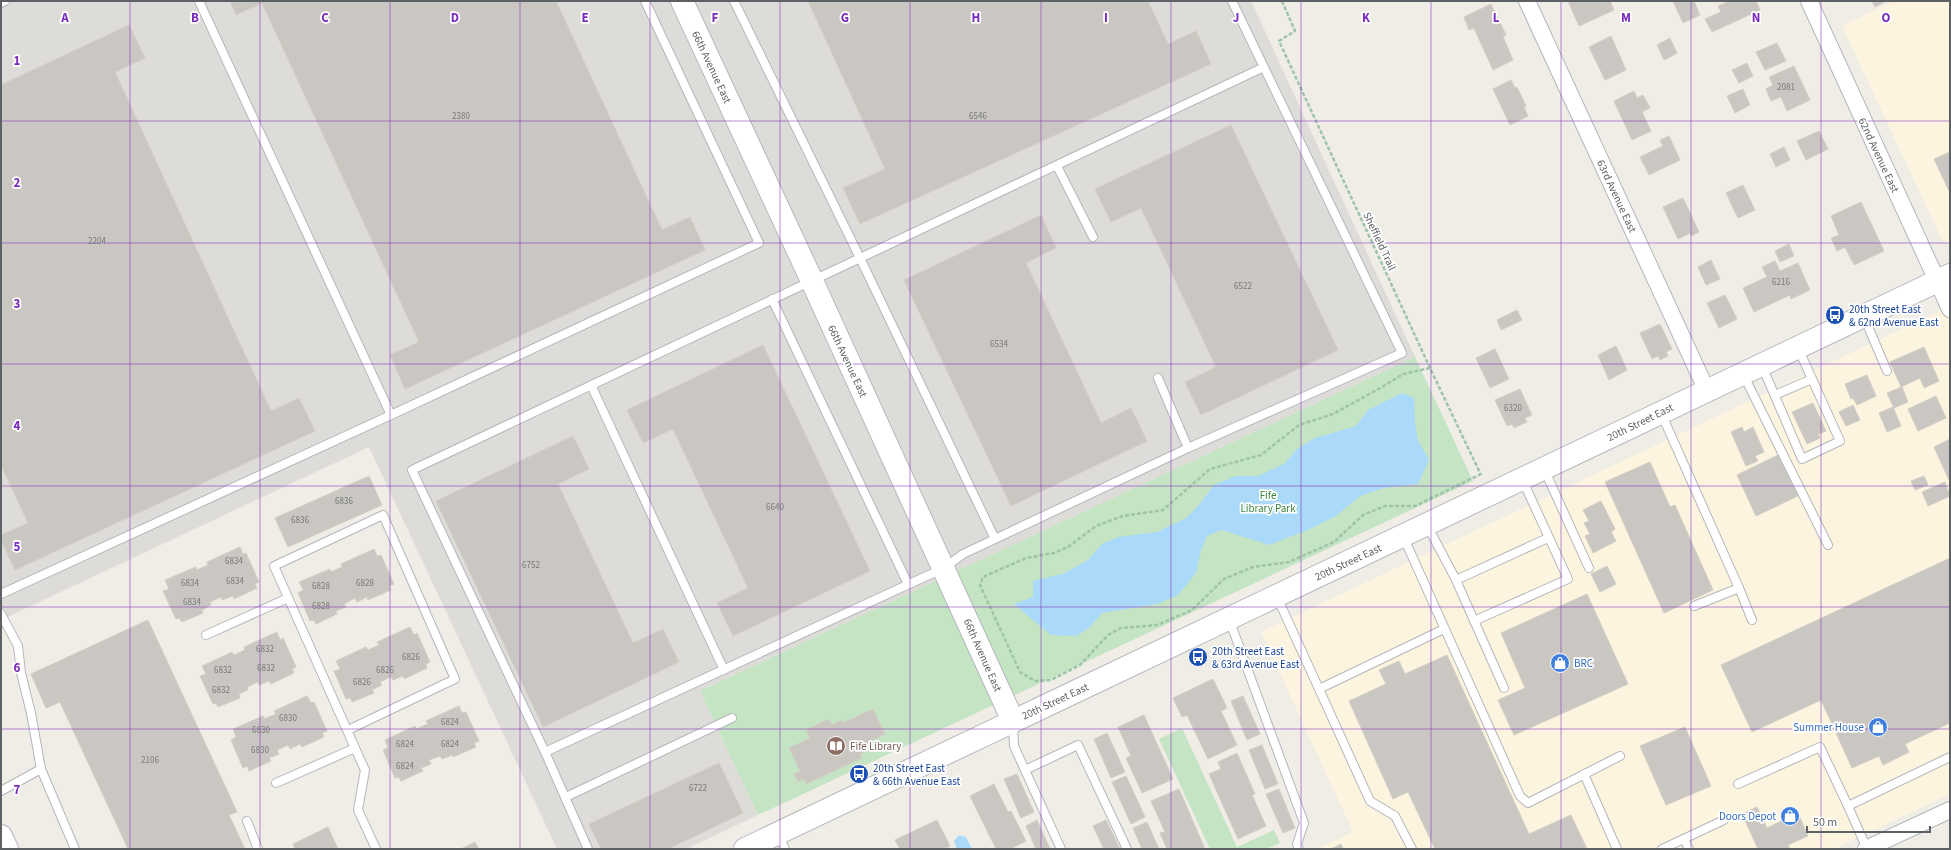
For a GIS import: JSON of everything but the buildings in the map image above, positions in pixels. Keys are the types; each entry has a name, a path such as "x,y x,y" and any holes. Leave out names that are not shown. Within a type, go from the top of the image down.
{"main road":[{"name":"66th Avenue East","path":"682,1 944,568 1013,721"},
{"name":"20th Street East","path":"745,849 781,841 1013,721 1944,278"},
{"path":"1,836 7,849"}],"street":[{"name":"63rd Avenue East","path":"1528,1 1706,390"},
{"name":"62nd Avenue East","path":"1809,1 1944,278 1950,309"},
{"path":"1866,849 1950,810"}],"lane":[{"path":"1,3 5,1"},
{"path":"199,1 391,415"},
{"path":"1,594 391,415 759,243 645,1"},
{"path":"734,1 995,539"},
{"path":"545,752 944,568 963,554 1188,448 1402,352 1232,1"},
{"path":"588,849 566,797 412,470 1264,67"},
{"path":"1057,166 1093,237"},
{"path":"772,299 908,584"},
{"path":"1863,316 1887,371"},
{"path":"1752,369 1775,395 1802,459 1840,442 1798,347"},
{"path":"1752,369 1828,545"},
{"path":"1158,378 1188,448"},
{"path":"1775,395 1812,379"},
{"path":"591,385 724,670"},
{"path":"1661,412 1752,620"},
{"path":"1544,468 1588,568"},
{"path":"1474,621 1568,579 1548,538 1522,478"},
{"path":"348,730 455,679 383,515 274,566 366,770 358,810 376,849"},
{"path":"1427,524 1456,580 1504,688"},
{"path":"1402,536 1520,796 1528,803 1620,756"},
{"path":"1456,580 1548,538"},
{"path":"1694,606 1739,588"},
{"path":"1276,596 1370,801 1396,816 1412,849"},
{"path":"206,635 288,598"},
{"path":"1,614 18,646 21,673 31,713 41,769 75,849"},
{"path":"1229,618 1304,823 1297,844 1298,849"},
{"path":"1319,689 1444,629"},
{"path":"566,797 732,718"},
{"path":"1013,721 1014,746 1061,849"},
{"path":"1025,770 1078,745 1127,849"},
{"path":"1738,784 1820,747 1848,806 1866,849"},
{"path":"276,783 355,748"},
{"path":"1848,806 1950,757"},
{"path":"1,791 41,769"},
{"path":"1584,774 1617,849"},
{"path":"247,820 258,849"},
{"path":"1662,849 1724,820"},
{"path":"1684,839 1689,849"}],"path":[{"name":"Sheffield Trail","path":"1282,1 1296,31 1279,41 1430,368 1481,474 1489,495"},
{"path":"1430,368 1403,374 1333,414 1299,425 1261,455 1210,469 1163,510 1123,516 1096,526 1068,547 1054,553 1026,558 983,577 980,585 1020,672 1035,681 1051,680 1080,665 1108,635 1121,628 1157,625 1192,610 1224,579 1253,567 1289,562 1334,542 1363,515 1385,506 1414,506 1481,474"}],"shaded area":[{"path":"1,1 1251,1 1415,357 700,691 758,815 686,849 557,849 369,447 1,620"},
{"path":"1894,1 1950,1 1950,245 1942,240 1842,26"},
{"path":"1950,306 1950,794 1834,849 1317,849 1353,832 1261,632"}],"green space":[{"name":"Fife Library Park","path":"1415,357 1473,481 758,815 700,691"},
{"path":"1182,728 1237,847 1274,830 1280,843 1266,849 1210,849 1159,739"}],"water":[{"path":"1402,393 1414,398 1415,423 1418,440 1429,460 1418,484 1384,488 1360,496 1336,516 1308,530 1269,545 1222,530 1207,536 1201,550 1196,573 1178,595 1157,604 1102,613 1089,628 1076,636 1051,635 1014,604 1033,597 1033,581 1065,573 1088,560 1102,544 1118,537 1157,532 1186,518 1199,505 1214,485 1236,476 1258,476 1284,464 1297,449 1315,438 1356,426 1368,410"},
{"path":"959,835 966,837 972,849 957,849 954,841"}],"place":[{"name":"20th Street East & 62nd Avenue East","path":"1835,315"},
{"name":"20th Street East & 63rd Avenue East","path":"1198,657"},
{"name":"BRC","path":"1560,663"},
{"name":"Summer House","path":"1878,727"},
{"name":"Fife Library","path":"836,746"},
{"name":"20th Street East & 66th Avenue East","path":"859,774"},
{"name":"Doors Depot","path":"1790,816"}]}
